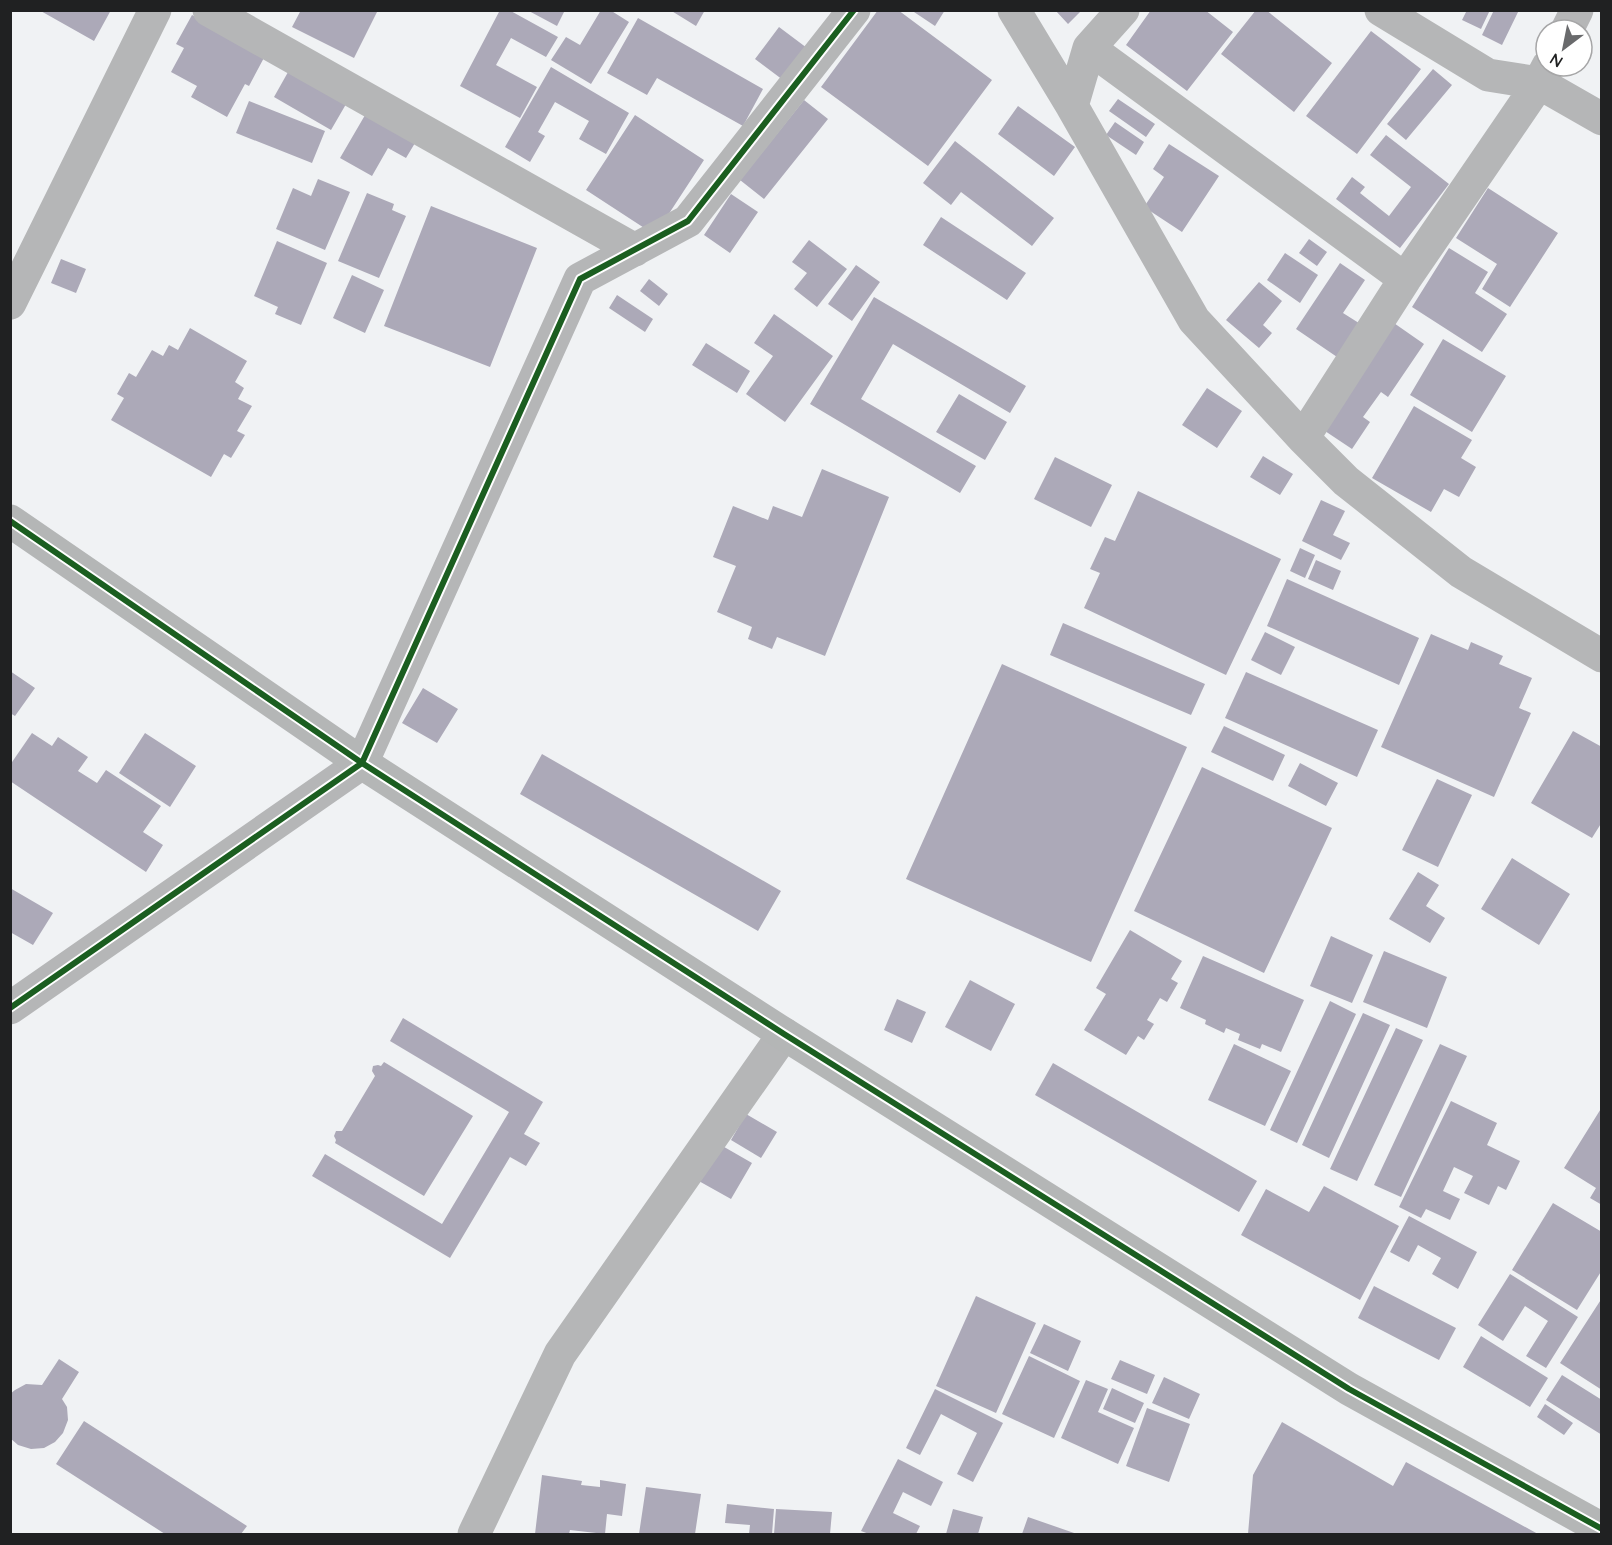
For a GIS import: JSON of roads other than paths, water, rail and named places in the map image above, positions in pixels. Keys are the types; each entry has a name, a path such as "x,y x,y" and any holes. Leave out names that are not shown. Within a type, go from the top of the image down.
{"street":[{"path":"10,303 155,10"},
{"path":"209,10 635,250"},
{"path":"10,1008 362,763 580,279 688,221 854,10"},
{"path":"1014,10 1072,106 1194,321 1346,481 1461,572 1602,656"},
{"path":"1072,106 1089,48 1123,10"},
{"path":"1381,10 1488,75 1534,74"},
{"path":"1089,48 1405,279"},
{"path":"1303,438 1405,279 1541,78"},
{"path":"1549,78 1602,119"},
{"path":"10,520 362,763 784,1034 1349,1389 1602,1529"},
{"path":"474,1534 560,1354 784,1034"}]}
